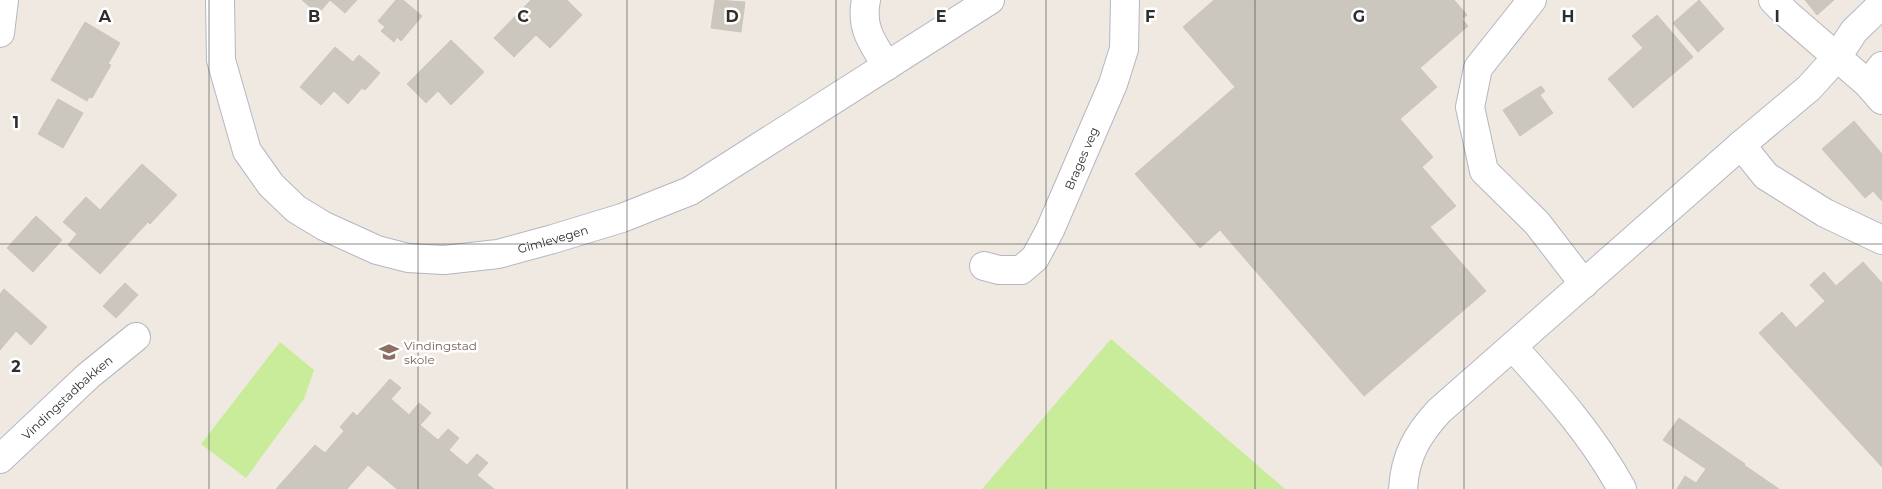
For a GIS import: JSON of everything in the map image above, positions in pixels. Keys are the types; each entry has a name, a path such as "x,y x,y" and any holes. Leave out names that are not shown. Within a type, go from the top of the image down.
{"street":[{"path":"0,33 4,0"},
{"name":"Gimlevegen","path":"220,0 221,60 247,150 271,185 296,209 324,226 377,250 408,258 444,260 498,254 622,218 690,191 990,0"},
{"path":"866,0 864,8 866,33 887,66"},
{"name":"Brages veg","path":"984,266 1000,270 1021,270 1035,258 1050,230 1114,84 1124,49 1125,0"},
{"path":"1532,0 1478,68 1470,107 1484,171 1537,223 1584,284"},
{"path":"1773,0 1837,57 1877,83"},
{"path":"1403,489 1408,457 1422,430 1439,411 1741,145 1809,88 1837,57 1854,31 1882,4"},
{"path":"1741,145 1766,176 1825,212 1882,240"},
{"name":"Vindingstadbakken","path":"0,459 88,376 136,337"},
{"path":"1513,347 1559,398 1597,448 1622,489"}],"green space":[{"path":"1111,339 1285,489 982,489"},
{"path":"280,342 314,370 304,399 246,478 201,444"}],"building":[{"path":"302,0 330,0 318,14"},
{"path":"330,0 357,0 345,13"},
{"path":"396,0 403,0 422,16 401,41 397,37 394,42 381,31 385,27 378,21"},
{"path":"531,0 567,0 582,15 550,48 536,35 514,57 494,38"},
{"path":"715,0 745,2 741,32 711,28"},
{"path":"1214,0 1454,0 1467,15 1462,19 1468,26 1420,68 1437,87 1400,119 1433,157 1422,167 1456,206 1430,227 1486,291 1364,396 1220,230 1200,248 1135,174 1235,87 1183,27"},
{"path":"1699,0 1724,29 1698,52 1673,23"},
{"path":"1805,0 1834,0 1817,15"},
{"path":"1657,15 1693,57 1633,108 1608,79 1643,48 1632,36"},
{"path":"85,22 120,43 108,64 111,65 92,98 89,97 87,101 51,80"},
{"path":"451,40 484,72 451,105 438,91 426,103 407,84"},
{"path":"335,47 353,62 359,55 380,73 365,90 362,88 348,104 334,91 321,105 300,87"},
{"path":"1541,86 1545,91 1540,95 1553,113 1520,136 1503,110"},
{"path":"58,99 83,113 63,148 38,134"},
{"path":"1854,121 1882,154 1882,201 1873,191 1865,198 1822,149"},
{"path":"142,164 177,195 150,224 148,222 100,274 68,245 77,234 63,222 86,197 100,210"},
{"path":"36,216 62,240 33,272 7,248"},
{"path":"1863,262 1882,283 1882,467 1759,333 1782,312 1796,328 1825,301 1810,285 1824,272 1836,286"},
{"path":"125,283 138,295 116,318 103,306"},
{"path":"4,289 47,327 31,345 16,331 0,350 0,294"},
{"path":"390,379 401,388 391,399 409,415 419,403 431,413 420,425 438,440 448,429 459,438 449,450 467,465 477,454 488,463 477,475 494,489 397,489 368,465 347,489 276,489 315,445 325,453 344,431 340,427 353,412 357,416"},
{"path":"1679,418 1779,489 1677,489 1685,476 1696,483 1706,469 1663,440"}],"place":[{"name":"Vindingstad skole","path":"389,352"}]}
